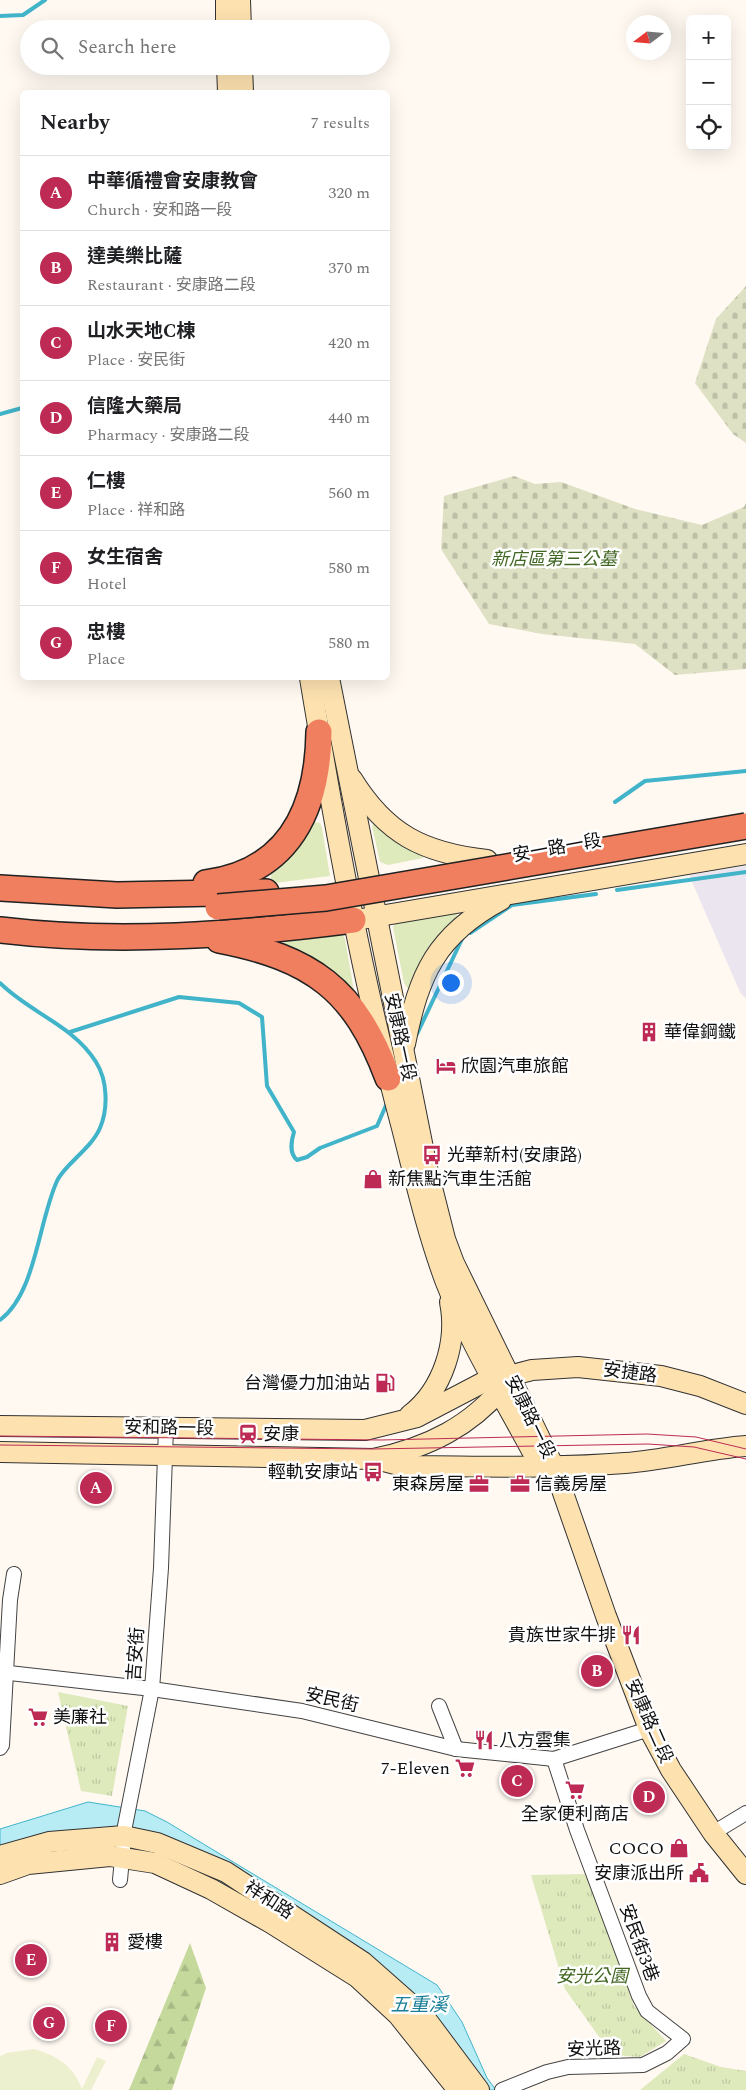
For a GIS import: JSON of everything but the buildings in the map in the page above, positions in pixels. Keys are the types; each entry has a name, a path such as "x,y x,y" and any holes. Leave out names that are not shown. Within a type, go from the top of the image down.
{"highway":[{"path":"117,895 211,882 237,876 272,856 294,834 311,798 319,757 319,732"},
{"path":"0,902 88,909 218,913 326,898 746,826"},
{"path":"0,914 109,922 218,913 341,908 504,882 746,838"},
{"path":"0,888 117,895 237,893 357,882"},
{"path":"177,936 302,927 364,919"},
{"path":"0,930 66,936 177,936 209,938 268,952 301,965 322,978 348,1002 365,1025 388,1078"}],"main road":[{"path":"226,0 226,20"},
{"path":"240,0 241,20"},
{"path":"227,75 228,90"},
{"path":"242,75 243,90"},
{"name":"安康路一段","path":"310,680 319,732 357,882 388,1078 424,1213 445,1280 502,1382"},
{"name":"安康路一段","path":"329,680 347,770 357,882"},
{"path":"347,770 364,798 401,833 440,853 487,860"},
{"name":"安一路一段","path":"357,882 746,815"},
{"path":"597,842 603,878"},
{"name":"安一路一段","path":"364,919 746,854"},
{"path":"404,1053 412,1010 419,989 439,950 453,932 470,918 512,894"},
{"name":"安康路一段","path":"364,919 404,1053 427,1168 445,1239 502,1382 532,1451 554,1466"},
{"name":"安和路一段","path":"398,1423 421,1406 432,1392 445,1365 452,1328 451,1308 445,1280"},
{"name":"安捷路","path":"502,1382 532,1370 578,1367 619,1370 669,1378 700,1386 746,1404"},
{"name":"安和路一段","path":"0,1426 346,1431 398,1423 430,1411 468,1389 502,1382"},
{"name":"安和路一段","path":"373,1459 421,1447 441,1438 474,1417 502,1382"},
{"path":"554,1466 628,1463 746,1446"},
{"name":"安和路一段","path":"0,1452 373,1459 403,1466 554,1466"},
{"name":"安康路二段","path":"554,1466 606,1616 649,1729 670,1770 713,1833 746,1874"},
{"name":"祥和路","path":"0,1856 49,1842 125,1831 226,1872 363,1962 423,2015 479,2090"},
{"name":"祥和路","path":"0,1874 28,1864 110,1856 156,1863 211,1889 271,1923 357,1977 398,2015 458,2090"}],"street":[{"name":"吉安街","path":"120,1880 125,1831 152,1689 161,1568 166,1428"},
{"path":"0,1748 2,1745 3,1672 14,1574"},
{"name":"安民街","path":"3,1672 152,1689 302,1711 456,1749 554,1759 649,1729"},
{"path":"439,1706 456,1749"},
{"name":"安民街3巷","path":"554,1759 577,1830 639,1996 647,2011 683,2039"},
{"path":"713,1833 746,1813"},
{"name":"安光路","path":"502,2090 547,2072 568,2067 643,2066 667,2053 683,2039"}],"shaded area":[{"path":"746,866 746,999 740,992 689,875"}],"green space":[{"path":"746,286 746,443 733,434 695,383 716,319"},
{"name":"新店區第三公墓","path":"514,476 535,484 561,482 635,509 702,525 744,507 746,503 746,669 675,675 635,644 542,634 489,624 441,549 444,496"},
{"path":"313,822 320,823 322,828 330,876 275,883 271,880 271,870 308,825"},
{"path":"375,822 423,855 423,858 388,865 380,862 372,826"},
{"path":"454,912 459,917 410,989 408,989 404,983 393,927 396,923"},
{"path":"340,931 345,939 354,991 352,992 284,945 287,938"},
{"path":"58,1692 128,1706 112,1796 81,1791"},
{"name":"安光公園","path":"587,1874 634,2006 666,2041 640,2057 612,2055 565,1989 531,1875"},
{"path":"190,1943 206,1988 172,2090 129,2090"},
{"path":"34,2049 57,2058 69,2068 82,2089 97,2057 106,2061 91,2090 0,2090 0,2056 7,2053"},
{"path":"684,2054 721,2067 746,2071 746,2090 640,2090"}],"water":[{"name":"五重溪","path":"88,1802 145,1811 167,1822 437,1985 462,2022 487,2078 496,2090 452,2090 379,1999 248,1918 184,1862 142,1842 0,1850 0,1829"}],"waterway":[{"path":"0,16 23,15 45,0"},
{"path":"0,414 20,409"},
{"path":"615,802 645,781 746,771"},
{"path":"617,890 746,872"},
{"path":"470,933 512,905 596,894"},
{"path":"417,1034 462,939"},
{"path":"0,983 24,1003 76,1038 87,1049 100,1070 106,1095 103,1120 100,1128 96,1136 60,1175 51,1198 29,1275 12,1308 0,1320"},
{"path":"70,1032 179,997 239,1003 262,1017 267,1086 294,1132 292,1151 297,1160 307,1157 320,1148 377,1126 387,1103"}],"tram line":[{"path":"0,1436 381,1440 647,1434 696,1437 746,1449"},
{"path":"0,1445 372,1449 648,1444 694,1447 746,1459"}],"place":[{"name":"華偉鋼鐵","path":"649,1032"},
{"name":"欣園汽車旅館","path":"446,1066"},
{"name":"光華新村(安康路)","path":"432,1155"},
{"name":"新焦點汽車生活館","path":"373,1179"},
{"name":"台灣優力加油站","path":"385,1383"},
{"name":"安康","path":"248,1434"},
{"name":"輕軌安康站","path":"373,1472"},
{"name":"東森房屋","path":"479,1484"},
{"name":"信義房屋","path":"520,1484"},
{"name":"中華循禮會安康教會","path":"96,1488"},
{"name":"貴族世家牛排","path":"631,1635"},
{"name":"達美樂比薩","path":"597,1671"},
{"name":"美廉社","path":"38,1717"},
{"name":"八方雲集","path":"484,1740"},
{"name":"7-Eleven","path":"465,1768"},
{"name":"山水天地C棟","path":"517,1781"},
{"name":"全家便利商店","path":"575,1790"},
{"name":"信隆大藥局","path":"649,1797"},
{"name":"COCO","path":"679,1848"},
{"name":"安康派出所","path":"699,1873"},
{"name":"愛樓","path":"112,1942"},
{"name":"仁樓","path":"31,1960"},
{"name":"忠樓","path":"49,2023"},
{"name":"女生宿舍","path":"111,2026"}]}
